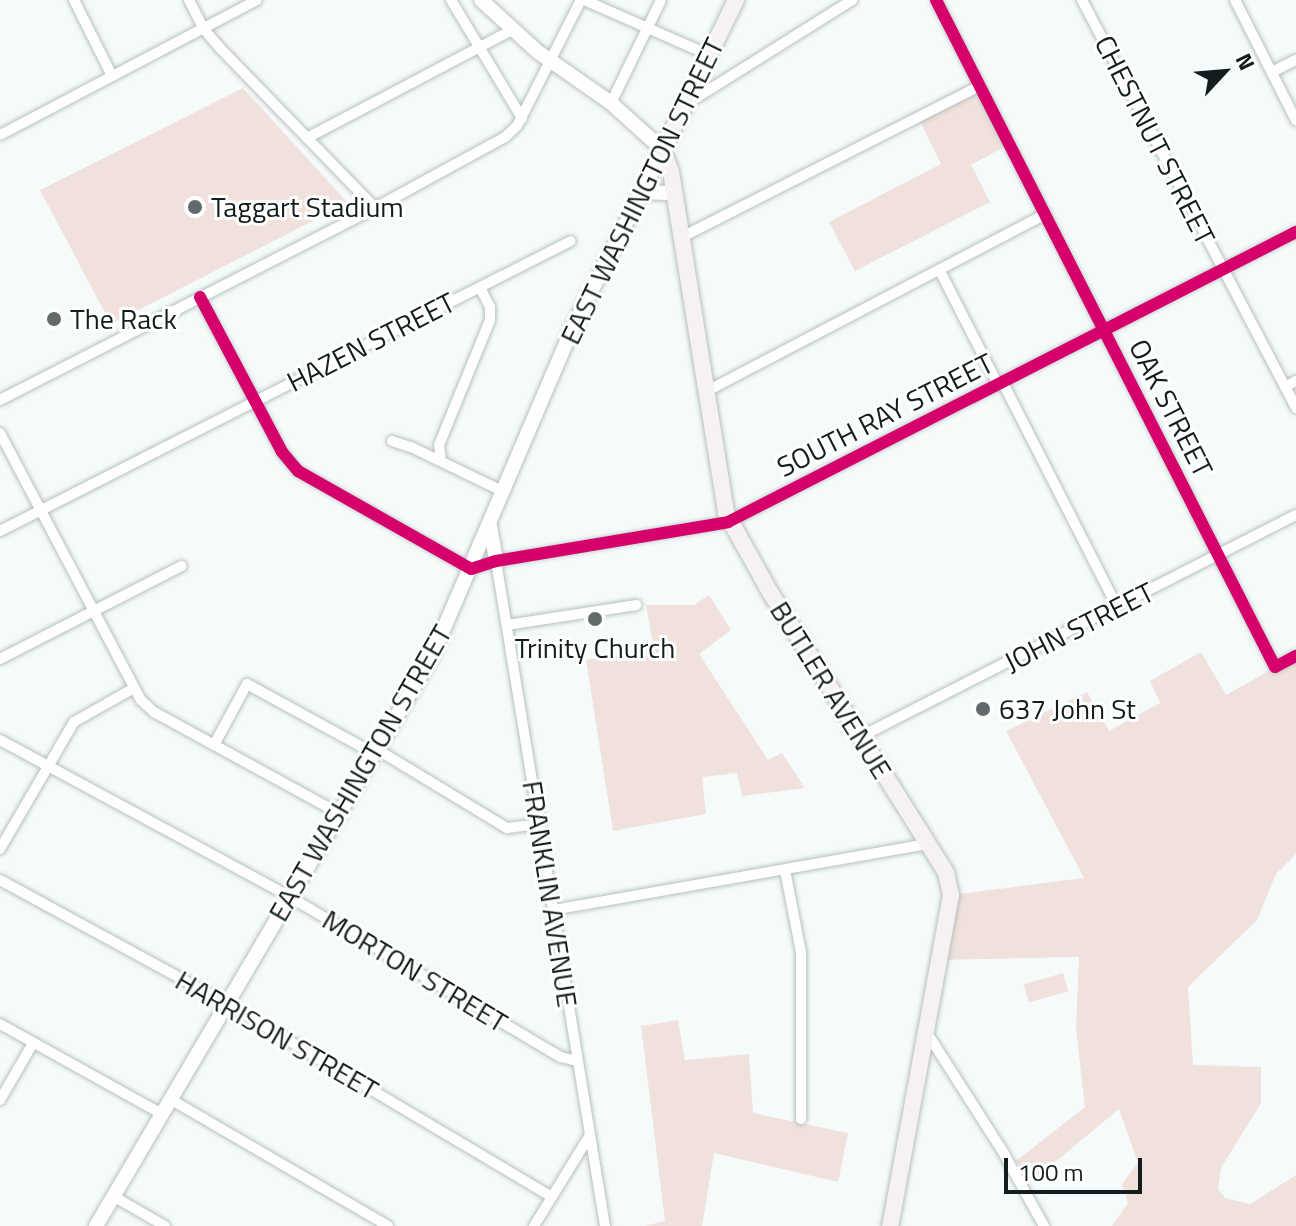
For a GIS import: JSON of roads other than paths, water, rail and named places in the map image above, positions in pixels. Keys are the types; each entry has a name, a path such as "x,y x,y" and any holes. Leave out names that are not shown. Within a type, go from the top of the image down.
{"main road":[{"path":"481,0 512,30 611,103 663,150"},
{"name":"EAST WASHINGTON STREET","path":"96,1226 432,656 575,323 736,0"},
{"name":"BUTLER AVENUE","path":"663,150 682,237 728,522 946,873 951,895 890,1226"},
{"path":"641,192 674,193"},
{"path":"490,525 496,561"}],"street":[{"path":"74,0 112,76"},
{"path":"189,0 204,29 375,208"},
{"path":"0,135 257,0"},
{"path":"451,0 477,48 522,118"},
{"path":"0,400 375,208 505,137 522,118 583,0 709,55"},
{"path":"611,103 661,0"},
{"path":"684,105 852,0"},
{"name":"OAK STREET","path":"936,0 1275,667 1296,656"},
{"name":"CHESTNUT STREET","path":"1082,0 1296,408"},
{"path":"1235,0 1296,120"},
{"path":"307,138 512,30"},
{"path":"1272,72 1296,60"},
{"path":"682,237 980,86"},
{"path":"707,391 1045,214"},
{"name":"SOUTH RAY STREET","path":"471,569 496,561 728,522 1296,232"},
{"name":"HAZEN STREET","path":"0,531 571,241"},
{"path":"940,271 1117,607"},
{"path":"441,461 437,448 490,320 490,307 480,287"},
{"path":"200,297 282,452 298,471 471,569"},
{"path":"1285,387 1296,381"},
{"path":"0,433 134,688 148,707 340,814"},
{"path":"392,441 504,492"},
{"name":"JOHN STREET","path":"860,737 1296,515"},
{"name":"FRANKLIN AVENUE","path":"496,561 605,1226"},
{"path":"0,659 182,566"},
{"path":"507,625 636,605"},
{"path":"214,745 247,684 376,752 507,828 539,824"},
{"path":"0,849 74,722 134,688"},
{"name":"MORTON STREET","path":"0,740 290,897 561,1057 577,1061"},
{"path":"553,910 928,844"},
{"path":"785,870 800,939 801,1119"},
{"name":"HARRISON STREET","path":"0,880 227,1004 551,1196"},
{"path":"0,1024 162,1114"},
{"path":"927,1033 1003,1152 1044,1226"},
{"path":"0,1100 33,1043"},
{"path":"170,1099 388,1226"},
{"path":"534,1226 590,1135"},
{"path":"113,1196 165,1226"}],"place":[{"name":"Taggart Stadium","path":"195,207"},
{"name":"The Rack","path":"54,319"},
{"name":"Trinity Church","path":"595,619"},
{"name":"637 John St","path":"983,709"}]}
